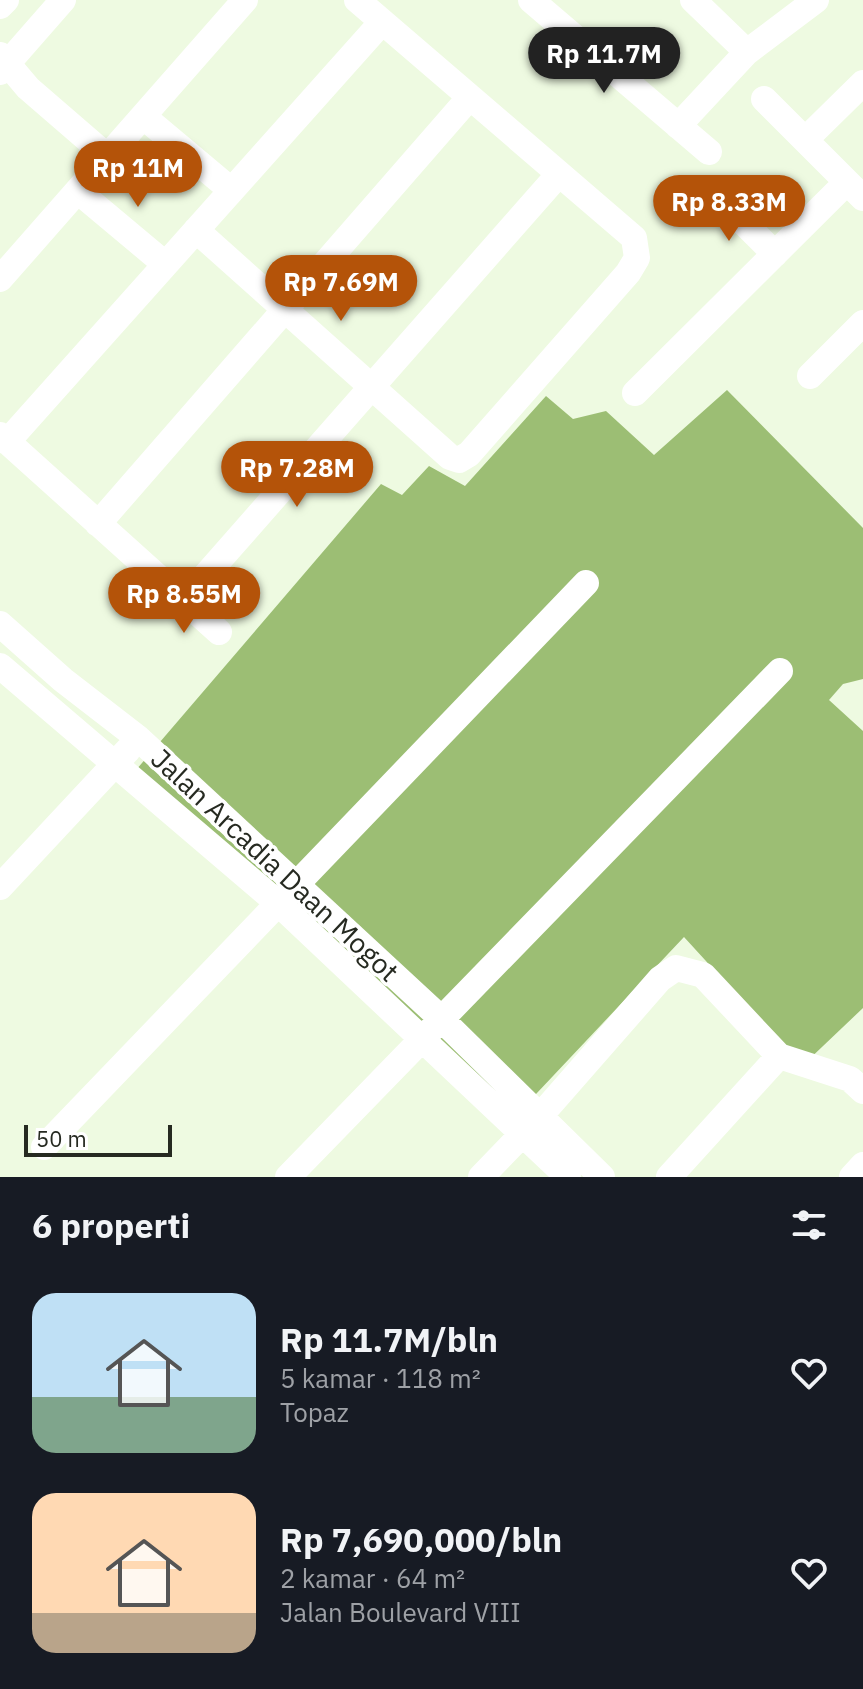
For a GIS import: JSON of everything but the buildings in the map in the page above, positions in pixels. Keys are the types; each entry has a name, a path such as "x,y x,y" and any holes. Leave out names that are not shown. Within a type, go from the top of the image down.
{"street":[{"path":"0,6 6,0"},
{"path":"63,0 3,63 34,81 114,152"},
{"path":"0,279 245,0"},
{"path":"196,230 287,308 450,457 459,460 469,454 628,273 637,258 634,238 357,0"},
{"path":"693,0 747,52"},
{"path":"678,126 747,52 816,0"},
{"path":"545,4 709,152"},
{"path":"219,632 4,438 382,22"},
{"path":"805,140 863,83"},
{"path":"98,524 470,97"},
{"path":"635,393 775,254 855,190 764,99"},
{"path":"144,117 231,190"},
{"path":"184,600 559,174"},
{"path":"79,192 165,264"},
{"path":"719,198 775,254"},
{"path":"810,376 863,323"},
{"path":"44,1147 586,583"},
{"name":"Jalan Arcadia Daan Mogot","path":"0,624 63,680 138,738 423,1039 568,1177"},
{"name":"Jalan Arcadia Daan Mogot","path":"0,666 115,763 287,894 442,1020 602,1177"},
{"path":"288,1177 780,671"},
{"path":"0,887 138,738"},
{"path":"481,1177 541,1115 660,979 676,968 703,975 779,1056 850,1079 863,1091"},
{"path":"669,1177 779,1056"},
{"path":"852,1177 863,1165"}],"green space":[{"path":"727,390 863,528 863,679 843,684 829,700 863,731 863,1008 802,1066 684,937 504,1128 261,899 124,784 381,484 402,495 429,466 465,486 546,396 573,419 606,411 654,455"}]}
